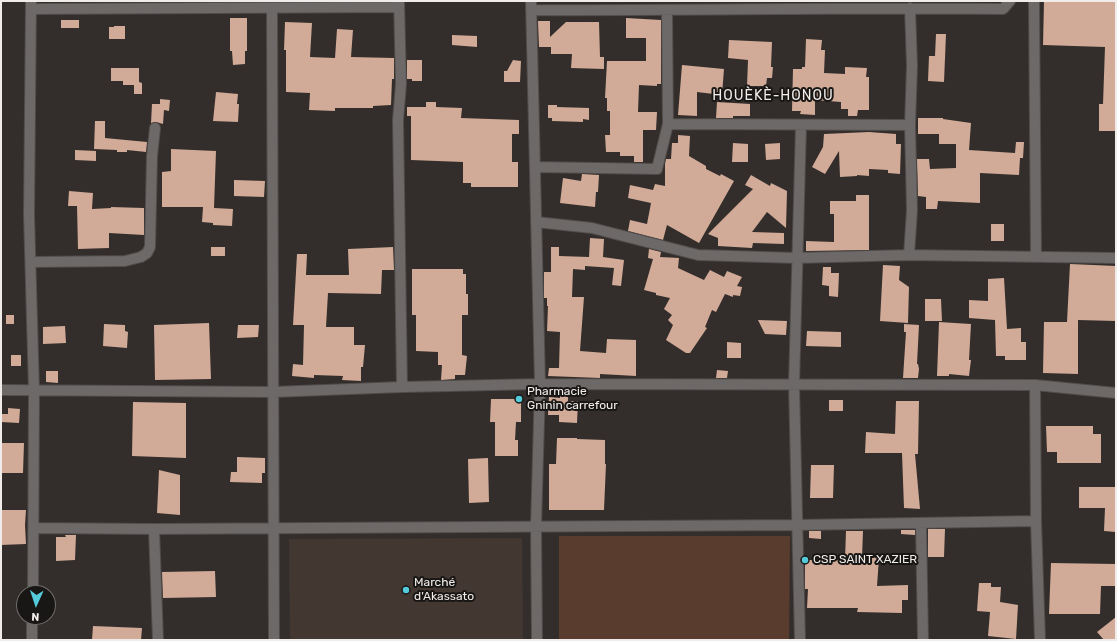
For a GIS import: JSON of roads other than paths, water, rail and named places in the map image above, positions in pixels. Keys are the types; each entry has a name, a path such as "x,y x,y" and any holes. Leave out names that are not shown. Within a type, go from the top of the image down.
{"street":[{"path":"537,640 536,527 540,384 531,6 667,11 910,8 1002,9 1010,1"},
{"path":"1034,1 1036,257"},
{"path":"33,585 34,390 32,262 29,215 31,5 272,8 399,4 401,84 398,120 402,387"},
{"path":"272,8 274,640"},
{"path":"909,255 912,210 910,125 912,66 910,8"},
{"path":"536,167 657,169 668,124 667,11"},
{"path":"668,124 910,125"},
{"path":"800,640 794,385 801,125"},
{"path":"32,262 125,261 147,254 150,247 152,156 155,128"},
{"path":"536,222 592,228 698,255 797,258 909,255 1116,258"},
{"path":"1,390 273,392 540,384 1035,385 1116,393"},
{"path":"1035,385 1036,521 1040,640"},
{"path":"34,528 154,529 536,527 1036,521"},
{"path":"921,523 923,640"},
{"path":"154,529 158,640"},
{"path":"32,625 32,640"}],"place":[{"name":"Pharmacie Gninin carrefour","path":"519,399"},
{"name":"CSP SAINT XAZIER","path":"805,560"},
{"name":"Marché d'Akassato","path":"406,590"}],"district":[{"name":"HOUÈKÈ-HONOU","path":"773,96"}]}
